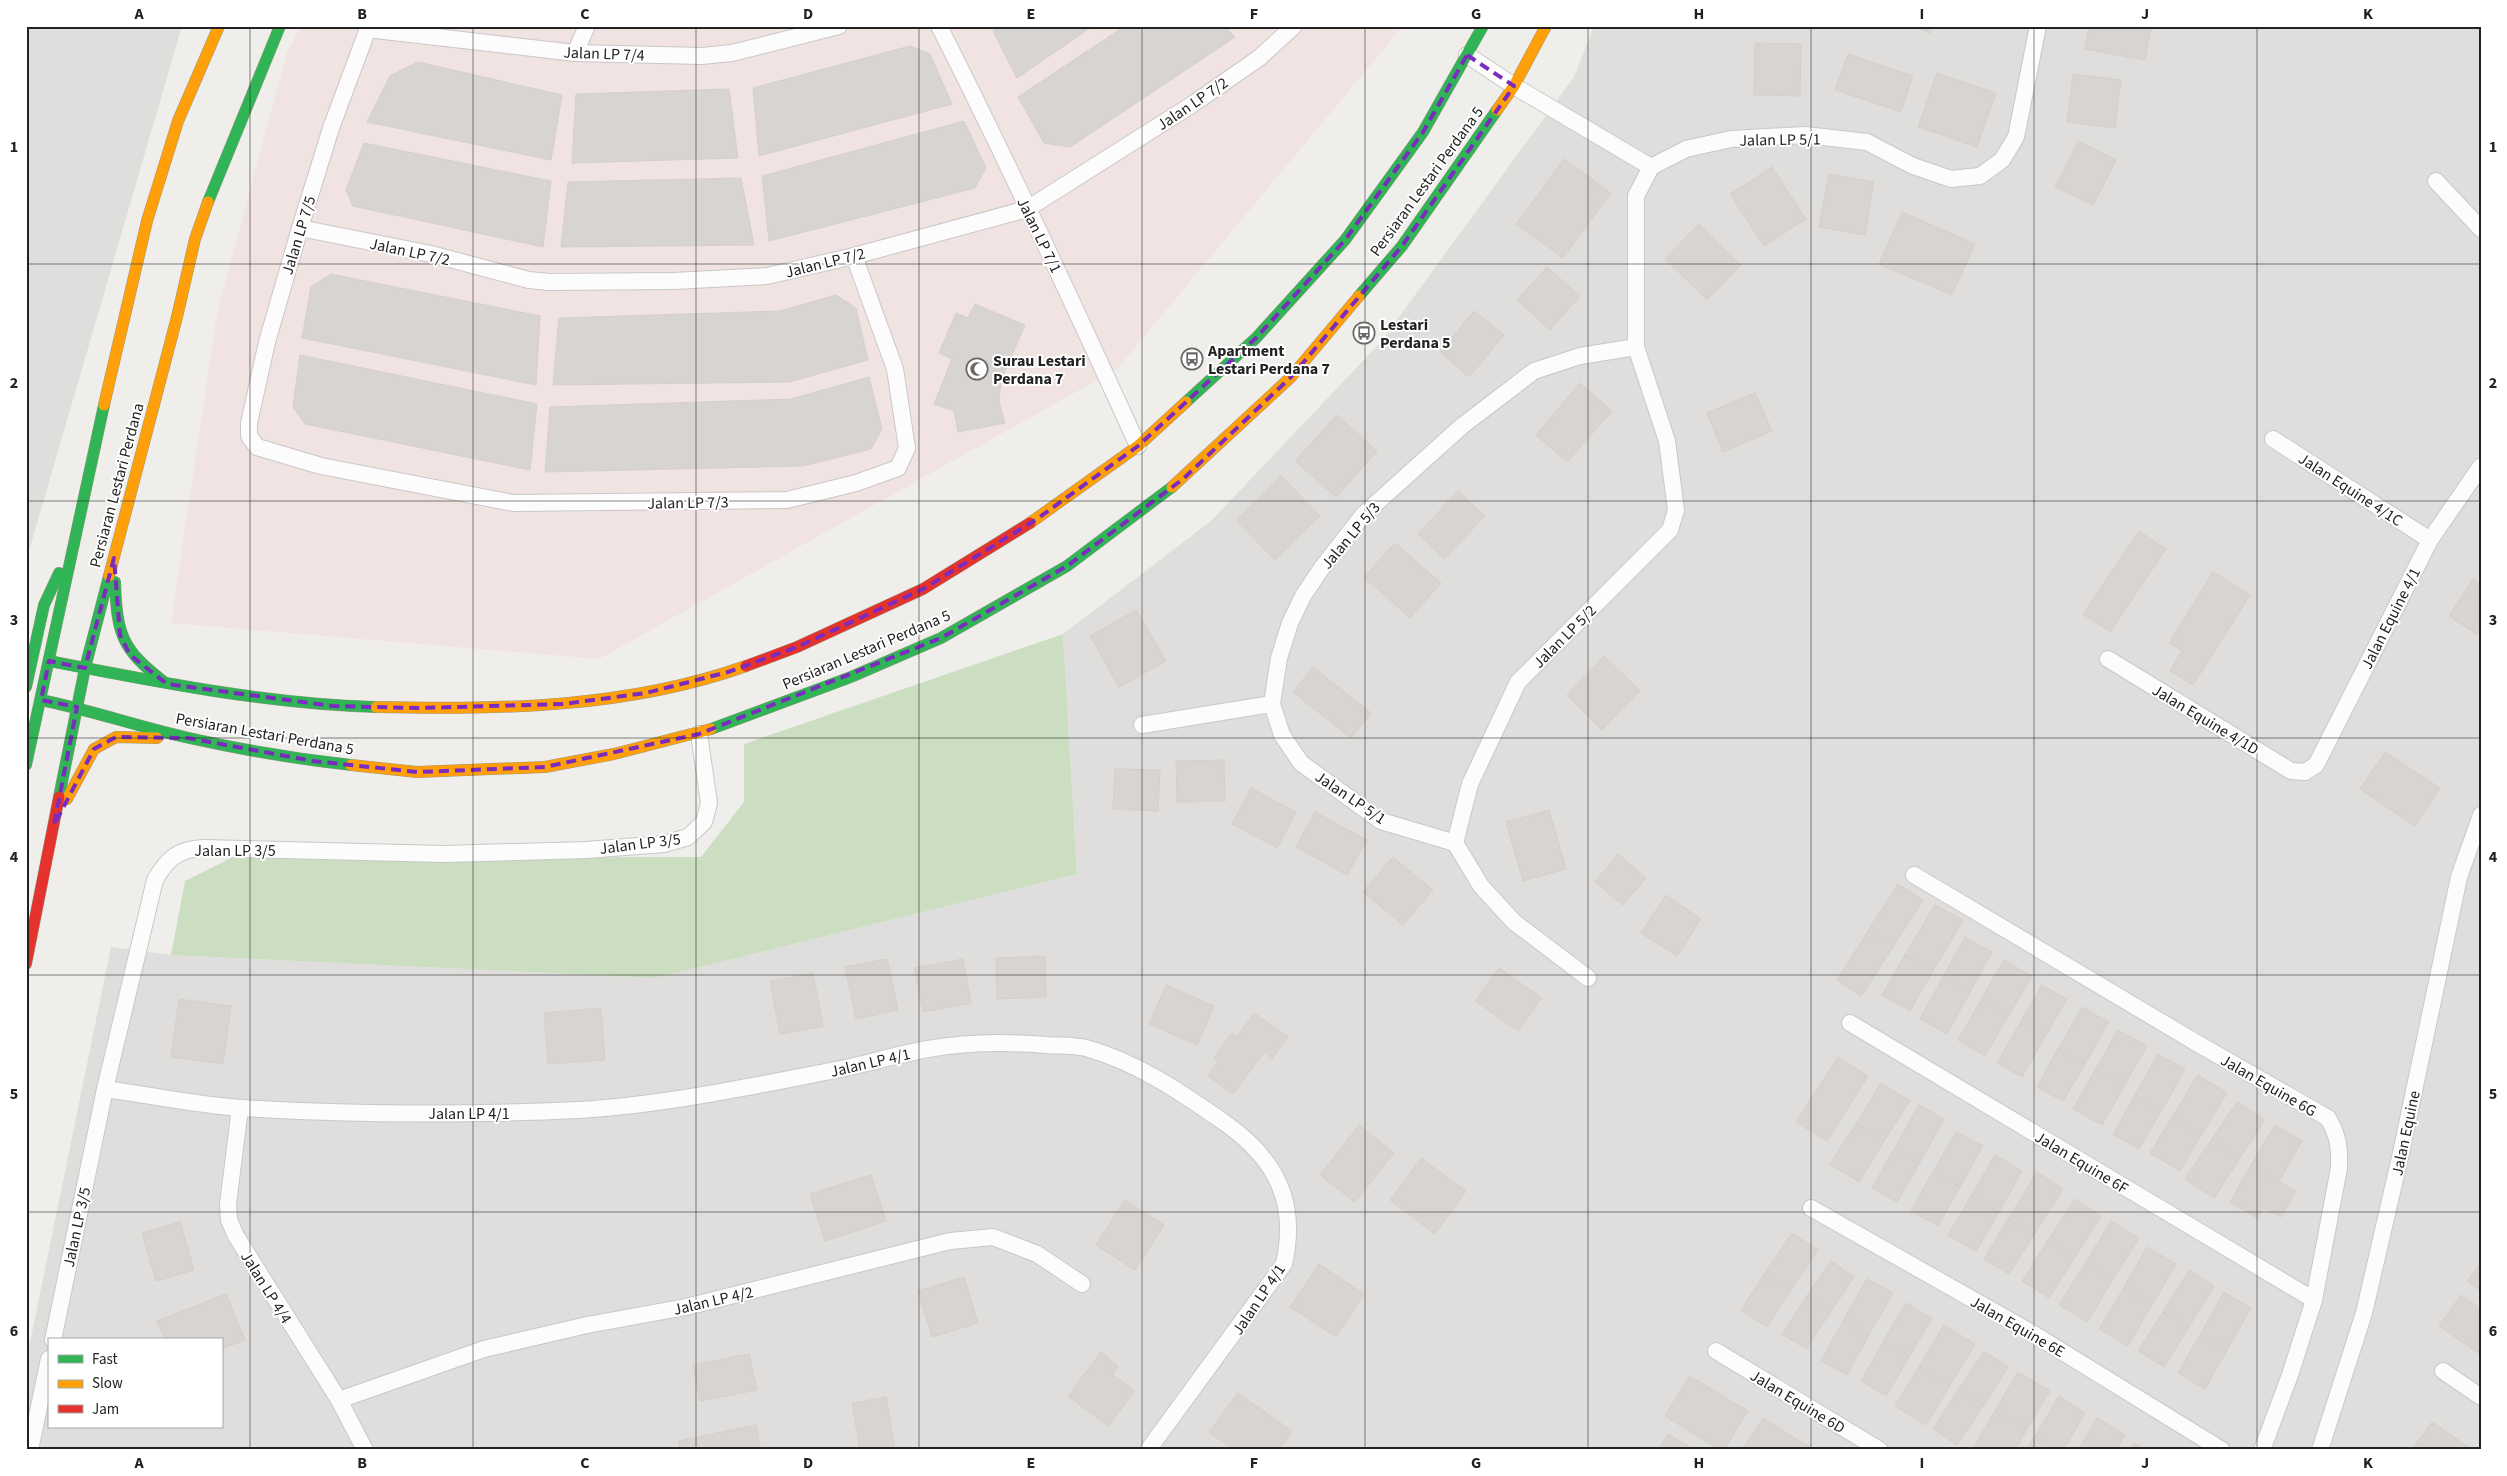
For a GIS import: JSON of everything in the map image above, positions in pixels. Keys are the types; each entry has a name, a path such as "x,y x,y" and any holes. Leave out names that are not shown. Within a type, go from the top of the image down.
{"main road":[{"name":"Persiaran Lestari Perdana","path":"41,700 114,360 147,221 178,121 220,26"},
{"name":"Persiaran Lestari Perdana","path":"26,964 85,668 177,317 195,239 221,166 280,26"},
{"name":"Persiaran Lestari Perdana 5","path":"49,661 167,684 332,706 418,708 563,704 646,693 728,672 797,647 923,589 1037,519 1138,446 1256,338 1345,240 1423,132 1483,26"},
{"name":"Persiaran Lestari Perdana 5","path":"41,700 78,707 188,738 313,761 417,772 545,767 614,754 699,734 851,677 941,638 1067,566 1183,480 1291,377 1402,246 1514,86 1546,26"},
{"path":"26,687 44,605 75,540"},
{"path":"114,558 116,612 120,635 130,655 167,684"},
{"path":"26,765 41,700"},
{"path":"54,825 94,749 116,737 188,738"}],"street":[{"path":"575,53 586,26"},
{"name":"Jalan LP 7/4","path":"368,28 575,53 702,56 732,53 839,26"},
{"name":"Jalan LP 7/1","path":"938,26 980,108 1071,298 1138,446"},
{"name":"Jalan LP 7/2","path":"300,228 431,254 529,280 549,282 674,281 766,276 854,256 1027,209 1193,104 1259,58 1294,26"},
{"name":"Jalan LP 5/1","path":"1651,167 1686,149 1731,139 1805,135 1867,142 1913,166 1951,179 1980,176 2002,160 2016,137 2038,26"},
{"name":"Jalan LP 7/5","path":"257,447 249,436 250,423 267,342 330,128 368,28"},
{"path":"1468,55 1514,86 1651,167 1636,196 1636,347"},
{"path":"2436,181 2481,229"},
{"name":"Jalan LP 7/3","path":"257,447 321,466 513,503 787,500 856,483 898,468 907,448 895,369 854,256"},
{"name":"Jalan LP 5/2","path":"1454,843 1470,784 1518,682 1670,530 1676,510 1667,441 1636,347"},
{"name":"Jalan LP 5/3","path":"1272,704 1279,658 1293,616 1303,596 1321,569 1363,515 1462,426 1534,371 1580,356 1636,347"},
{"name":"Jalan Equine 4/1C","path":"2273,439 2430,540"},
{"name":"Jalan Equine 4/1","path":"2305,772 2316,765 2430,540 2481,466"},
{"name":"Jalan Equine 4/1D","path":"2108,659 2291,771 2305,772"},
{"path":"1142,725 1272,704"},
{"name":"Jalan LP 5/1","path":"1272,704 1282,735 1301,763 1381,821 1454,843"},
{"name":"Jalan LP 3/5","path":"53,1338 105,1089 155,880 171,856 191,848 443,854 586,850 664,844 688,837 704,822 709,803 699,734"},
{"name":"Jalan Equine","path":"2320,1450 2364,1313 2401,1153 2459,877 2481,814"},
{"path":"1454,843 1481,886 1514,922 1588,978"},
{"name":"Jalan Equine 6G","path":"1914,875 2194,1042 2328,1118 2336,1131 2340,1147 2340,1168 2314,1300 2290,1375 2262,1450"},
{"name":"Jalan Equine 6F","path":"1850,1023 2314,1300"},
{"name":"Jalan LP 4/1","path":"105,1089 240,1108 489,1114 609,1108 726,1091 819,1074 930,1048 1007,1042 1084,1048 1137,1068 1191,1100 1238,1133 1270,1168 1286,1199 1289,1219 1289,1240 1284,1264 1148,1450"},
{"name":"Jalan LP 4/4","path":"240,1108 228,1204 229,1220 236,1236 339,1400 365,1450"},
{"name":"Jalan Equine 6E","path":"1811,1208 2032,1333 2222,1450"},
{"name":"Jalan LP 4/2","path":"339,1400 484,1349 586,1325 686,1307 950,1241 993,1237 1037,1254 1082,1284"},
{"name":"Jalan Equine 6D","path":"1716,1351 1880,1450"},
{"path":"30,1450 48,1364"},
{"path":"2443,1372 2481,1396"}],"highlighted area":[{"path":"1467,55 1514,86 1402,246 1291,377 1183,479 1067,566 941,638 699,734 545,767 417,772 313,761 188,738 116,737 94,749 54,825 77,707 41,700 49,661 85,668 114,558 120,635 130,655 167,684 333,706 419,708 563,704 646,693 728,672 797,647 923,589 1037,519 1138,446 1256,338 1345,240 1423,132"}],"shaded area":[{"path":"26,26 182,26 26,561"},
{"path":"301,26 1403,26 1117,369 599,659 171,623 217,313 287,52"},
{"path":"1594,26 2481,26 2481,1450 26,1450 26,1362 111,947 171,955 655,978 1077,874 1063,634 1211,521 1380,343 1574,77"}],"green space":[{"path":"1063,634 1077,874 655,978 171,955 185,881 231,858 701,857 744,802 744,744"}],"building":[{"path":"996,26 1093,26 1017,78 993,31"},
{"path":"1125,26 1225,26 1235,37 1070,147 1044,143 1018,97"},
{"path":"1912,26 1932,26 1930,33"},
{"path":"2089,26 2151,26 2145,60 2085,49"},
{"path":"1755,43 1801,44 1800,96 1754,95"},
{"path":"910,46 930,54 952,104 759,156 753,88"},
{"path":"1848,54 1913,76 1901,112 1835,90"},
{"path":"418,62 562,95 551,160 367,122 390,76"},
{"path":"1937,73 1996,93 1977,147 1918,127"},
{"path":"2073,74 2121,80 2115,128 2067,122"},
{"path":"729,89 738,158 572,163 576,94"},
{"path":"964,121 986,168 975,188 769,241 762,176"},
{"path":"2078,141 2116,160 2093,205 2055,187"},
{"path":"364,143 551,181 543,247 353,206 346,190"},
{"path":"1564,159 1611,193 1563,258 1516,224"},
{"path":"1772,167 1806,219 1764,246 1730,194"},
{"path":"1829,174 1874,182 1865,235 1819,227"},
{"path":"741,178 754,245 561,247 568,182"},
{"path":"1902,212 1975,244 1952,295 1879,264"},
{"path":"1699,224 1741,265 1707,300 1665,259"},
{"path":"1547,267 1580,296 1550,330 1517,300"},
{"path":"331,274 540,316 536,385 302,338 311,287"},
{"path":"836,295 856,308 868,360 789,382 553,385 559,318 780,311"},
{"name":"Surau Lestari Perdana 7","path":"975,304 1025,325 1001,380 999,402 1005,423 958,432 954,411 934,404 952,359 939,353 956,313 968,318"},
{"path":"1474,311 1504,335 1469,377 1440,352"},
{"path":"300,355 537,404 530,470 305,424 293,407"},
{"path":"869,377 882,429 871,449 803,466 545,472 550,407 791,399"},
{"path":"1580,383 1612,411 1567,462 1536,435"},
{"path":"1755,393 1772,431 1723,452 1707,413"},
{"path":"1337,415 1377,451 1336,497 1295,461"},
{"path":"1281,476 1320,516 1275,560 1236,520"},
{"path":"1458,491 1485,516 1444,559 1418,534"},
{"path":"2139,531 2166,549 2110,632 2083,614"},
{"path":"1395,543 1441,583 1410,618 1364,577"},
{"path":"2213,572 2250,595 2193,685 2170,671 2182,651 2169,643"},
{"path":"2473,579 2481,584 2481,637 2449,616"},
{"path":"1136,610 1166,661 1119,687 1090,636"},
{"path":"1604,656 1640,691 1602,730 1567,695"},
{"path":"1313,667 1371,713 1351,738 1293,692"},
{"path":"2385,752 2440,788 2415,826 2360,789"},
{"path":"1224,760 1225,801 1177,802 1176,761"},
{"path":"1115,769 1160,770 1158,811 1113,809"},
{"path":"1251,788 1296,812 1277,848 1232,824"},
{"path":"1549,810 1566,869 1523,881 1506,822"},
{"path":"1315,812 1367,840 1347,875 1296,847"},
{"path":"1618,854 1646,878 1623,905 1595,882"},
{"path":"1393,857 1433,890 1403,925 1363,892"},
{"path":"1898,884 1923,900 1893,947 1868,931"},
{"path":"1666,895 1701,919 1677,956 1641,933"},
{"path":"1935,905 1963,920 1933,971 1905,955"},
{"path":"1868,931 1893,947 1861,996 1837,980"},
{"path":"1965,937 1992,952 1970,992 1943,977"},
{"path":"1905,955 1933,971 1910,1011 1882,995"},
{"path":"1045,956 1046,997 997,999 996,958"},
{"path":"887,959 898,1010 856,1019 845,967"},
{"path":"963,959 971,1003 923,1012 914,968"},
{"path":"2004,960 2032,976 2008,1016 1981,1000"},
{"path":"1499,968 1542,998 1518,1031 1475,1001"},
{"path":"813,973 823,1026 780,1034 770,981"},
{"path":"1943,977 1970,992 1947,1034 1920,1019"},
{"path":"1166,985 1214,1006 1197,1045 1149,1024"},
{"path":"2042,985 2067,999 2045,1037 2020,1023"},
{"path":"179,999 231,1006 223,1064 171,1057"},
{"path":"1981,1000 2008,1016 1985,1056 1958,1040"},
{"path":"2082,1007 2109,1022 2085,1064 2058,1049"},
{"path":"601,1008 605,1060 548,1064 544,1013"},
{"path":"1254,1013 1288,1037 1272,1059 1264,1052 1233,1094 1208,1076 1218,1062 1214,1058 1232,1033 1237,1037"},
{"path":"2020,1023 2045,1037 2022,1077 1997,1063"},
{"path":"2118,1030 2147,1046 2124,1086 2095,1070"},
{"path":"2058,1049 2085,1064 2063,1101 2037,1087"},
{"path":"2158,1054 2185,1069 2162,1110 2135,1095"},
{"path":"1838,1057 1868,1076 1827,1141 1796,1122"},
{"path":"2095,1070 2124,1086 2102,1125 2073,1109"},
{"path":"2198,1075 2227,1093 2202,1134 2172,1117"},
{"path":"1881,1083 1910,1101 1884,1141 1856,1124"},
{"path":"2135,1095 2162,1110 2139,1149 2113,1134"},
{"path":"2237,1102 2265,1120 2240,1158 2212,1139"},
{"path":"1919,1105 1944,1119 1919,1164 1894,1149"},
{"path":"2172,1117 2202,1134 2180,1171 2150,1153"},
{"path":"1856,1124 1884,1141 1859,1182 1830,1164"},
{"path":"1359,1125 1394,1153 1355,1202 1320,1175"},
{"path":"2275,1125 2302,1141 2279,1181 2251,1165"},
{"path":"1956,1132 1983,1146 1960,1187 1933,1172"},
{"path":"2212,1139 2240,1158 2214,1198 2185,1179"},
{"path":"1894,1149 1919,1164 1897,1202 1872,1188"},
{"path":"1995,1155 2022,1171 1999,1212 1971,1196"},
{"path":"1421,1158 1466,1191 1435,1234 1390,1200"},
{"path":"2251,1165 2296,1191 2281,1217 2263,1208 2257,1218 2230,1202"},
{"path":"1933,1172 1960,1187 1938,1226 1911,1211"},
{"path":"2037,1172 2063,1189 2034,1235 2008,1219"},
{"path":"871,1175 886,1221 825,1241 810,1194"},
{"path":"1971,1196 1999,1212 1976,1251 1948,1235"},
{"path":"2075,1199 2101,1216 2074,1259 2047,1242"},
{"path":"1125,1200 1164,1225 1135,1270 1096,1245"},
{"path":"2008,1219 2034,1235 2009,1274 1984,1259"},
{"path":"2111,1221 2139,1238 2112,1281 2085,1264"},
{"path":"180,1222 194,1270 156,1281 142,1233"},
{"path":"1792,1233 1818,1250 1791,1290 1765,1273"},
{"path":"2047,1242 2074,1259 2049,1298 2022,1281"},
{"path":"2147,1247 2176,1264 2152,1305 2123,1289"},
{"path":"1831,1261 1854,1277 1830,1313 1806,1297"},
{"path":"2481,1263 2481,1291 2467,1281"},
{"path":"1319,1264 1364,1294 1336,1337 1290,1307"},
{"path":"2085,1264 2112,1281 2087,1322 2059,1305"},
{"path":"2189,1270 2214,1286 2189,1327 2163,1312"},
{"path":"1765,1273 1791,1290 1767,1327 1741,1310"},
{"path":"964,1277 978,1323 932,1337 918,1291"},
{"path":"1867,1279 1893,1293 1869,1335 1843,1321"},
{"path":"2123,1289 2152,1305 2128,1346 2099,1329"},
{"path":"2224,1292 2251,1308 2227,1350 2200,1335"},
{"path":"226,1294 245,1340 222,1349 222,1338 164,1338 157,1321"},
{"path":"2461,1295 2481,1309 2481,1355 2439,1326"},
{"path":"1806,1297 1830,1313 1806,1349 1782,1334"},
{"path":"1906,1303 1932,1318 1909,1357 1883,1342"},
{"path":"2163,1312 2189,1327 2164,1367 2138,1351"},
{"path":"1843,1321 1869,1335 1847,1375 1821,1361"},
{"path":"1944,1325 1975,1344 1950,1385 1919,1367"},
{"path":"2200,1335 2227,1350 2205,1389 2178,1373"},
{"path":"1883,1342 1909,1357 1886,1396 1861,1381"},
{"path":"1984,1351 2008,1367 1984,1405 1959,1389"},
{"path":"1101,1352 1118,1366 1112,1374 1135,1391 1108,1426 1068,1396"},
{"path":"749,1354 757,1390 700,1401 693,1365"},
{"path":"1919,1367 1950,1385 1926,1425 1895,1406"},
{"path":"2018,1372 2050,1391 2027,1429 1995,1411"},
{"path":"1690,1376 1748,1411 1724,1450 1720,1450 1665,1416"},
{"path":"1959,1389 1984,1405 1957,1445 1933,1429"},
{"path":"1238,1393 1292,1431 1279,1450 1234,1450 1209,1432"},
{"path":"2059,1396 2085,1413 2063,1450 2058,1450 2035,1436"},
{"path":"886,1397 895,1450 860,1450 852,1403"},
{"path":"1995,1411 2027,1429 2015,1450 1972,1450"},
{"path":"1763,1418 1810,1447 1808,1450 1742,1450"},
{"path":"2097,1418 2125,1435 2116,1450 2078,1450"},
{"path":"2432,1422 2473,1450 2412,1450"},
{"path":"756,1425 761,1450 680,1450 679,1441"},
{"path":"1668,1434 1695,1450 1658,1450"},
{"path":"2035,1436 2058,1450 2026,1450"},
{"path":"2134,1443 2146,1450 2130,1450"}],"traffic: fast":[{"path":"208,202 280,26"},
{"path":"1186,402 1256,338 1345,240 1423,132 1483,26"},
{"path":"1359,296 1402,246 1497,110"},
{"path":"26,765 104,405"},
{"path":"711,729 851,677 941,638 1067,566 1172,487"},
{"path":"26,687 44,605 59,573"},
{"path":"59,797 85,668 109,576"},
{"path":"115,582 117,614 124,639 138,659 163,681"},
{"path":"49,661 253,697 294,702 376,707"},
{"path":"41,700 170,734 270,754 351,765"}],"traffic: slow":[{"path":"104,405 147,221 178,121 219,26"},
{"path":"1497,110 1514,86 1546,26"},
{"path":"109,576 177,317 195,239 208,202"},
{"path":"1172,487 1291,377 1359,296"},
{"path":"1030,523 1138,446 1186,402"},
{"path":"376,707 470,708 563,703 610,698 656,691 746,666"},
{"path":"351,765 417,772 545,767 614,754 711,729"},
{"path":"67,799 94,749 116,737 157,738"}],"traffic: jam":[{"path":"746,666 797,647 923,589 1030,523"},
{"path":"26,964 59,797"}],"place":[{"name":"Lestari Perdana 5","path":"1364,333"},
{"name":"Apartment Lestari Perdana 7","path":"1192,359"},
{"name":"Surau Lestari Perdana 7","path":"977,369"}]}
